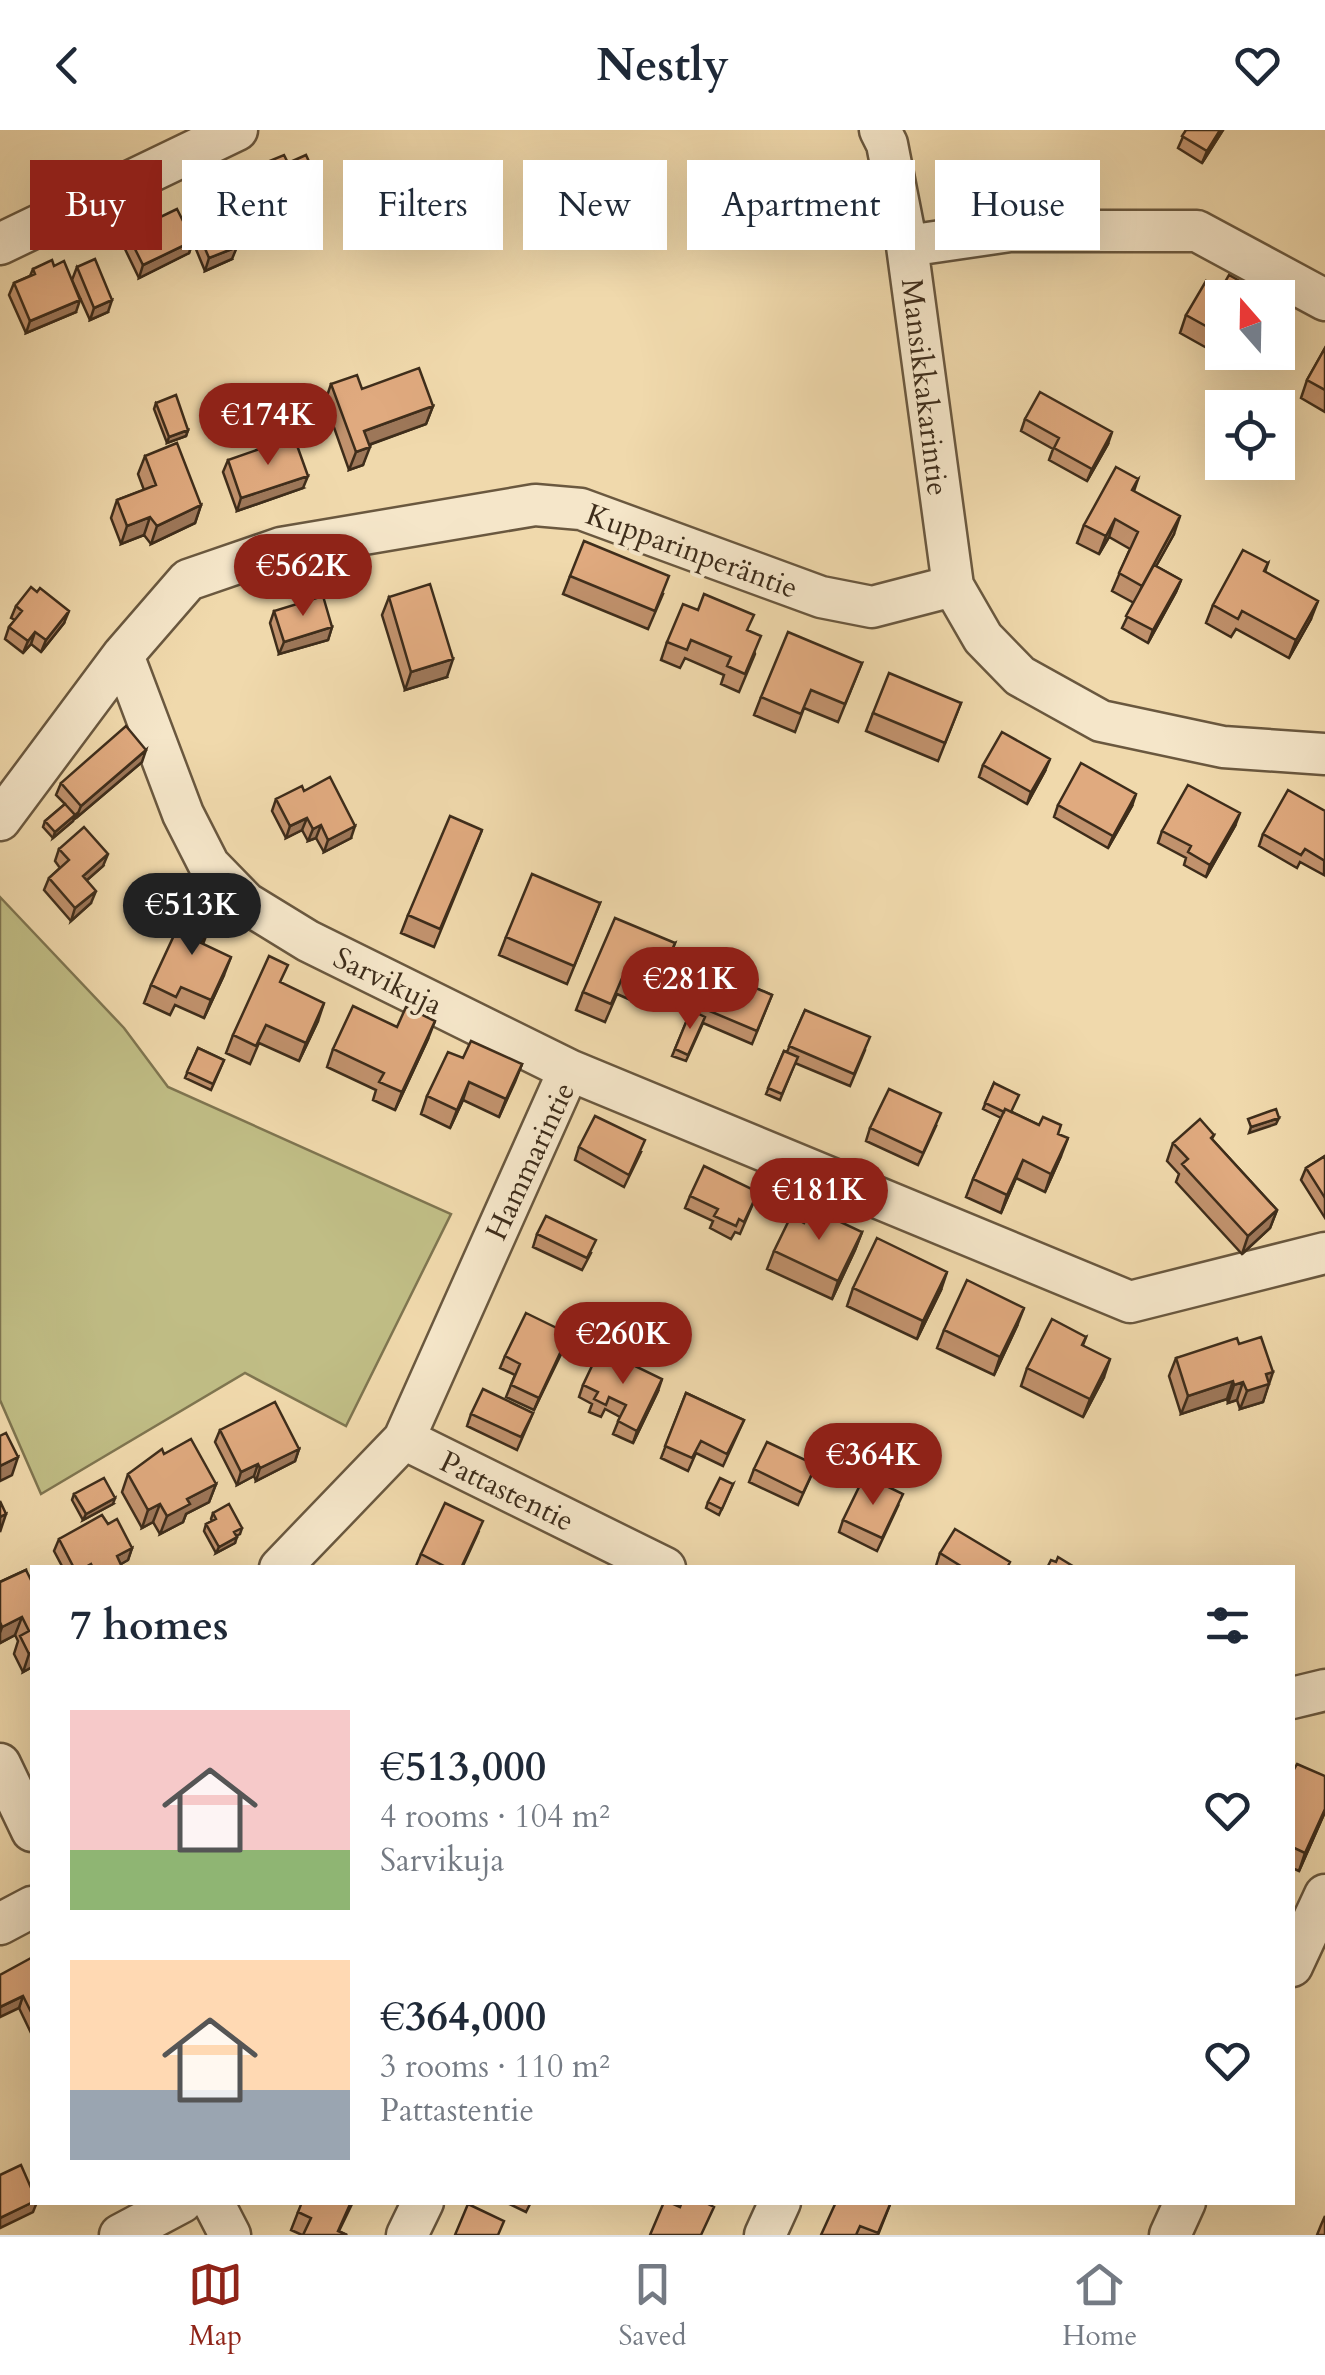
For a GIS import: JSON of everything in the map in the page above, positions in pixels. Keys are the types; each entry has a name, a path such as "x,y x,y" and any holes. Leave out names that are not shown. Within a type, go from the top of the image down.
{"street":[{"name":"Mansikkakarintie","path":"880,130 891,160"},
{"path":"0,244 218,134"},
{"path":"915,245 1010,231 1197,230 1325,300"},
{"name":"Mansikkakarintie","path":"908,250 953,586"},
{"name":"Kupparinperäntie","path":"0,820 123,655 188,580 281,548 535,505 581,509 821,597 872,606 953,586"},
{"path":"953,586 983,638 1020,676 1101,721 1222,747 1325,754"},
{"name":"Sarvikuja","path":"123,655 192,831 209,865 246,903 308,942 569,1070"},
{"name":"Hammarintie","path":"283,1565 404,1440 569,1070 1130,1302 1325,1253"},
{"name":"Pattastentie","path":"404,1440 616,1557 652,1565"},
{"path":"1295,1697 1325,1690"},
{"path":"0,1764 30,1823"},
{"path":"1295,1960 1325,1895"},
{"path":"0,1924 30,1909"},
{"path":"120,2235 176,2205"},
{"path":"215,2205 230,2235"},
{"path":"407,2235 421,2205"},
{"path":"765,2235 779,2205"},
{"path":"1170,2235 1184,2205"}],"shaded area":[{"path":"0,897 124,1028 168,1087 451,1214 346,1426 245,1373 41,1494 0,1400"}],"building":[{"path":"1186,130 1220,130 1207,151 1182,136"},
{"path":"177,209 182,219 182,246 143,265 136,250 162,250 162,216"},
{"path":"206,250 229,250 209,258"},
{"path":"95,259 112,300 94,308 77,267"},
{"path":"52,260 54,266 64,261 80,300 30,321 14,283 35,274 33,269"},
{"path":"1205,283 1205,326 1186,315"},
{"path":"1325,348 1325,390 1307,380"},
{"path":"419,368 433,406 364,431 370,447 356,452 331,384 357,375 362,389"},
{"path":"1040,392 1112,432 1092,469 1054,448 1059,438 1025,419"},
{"path":"176,395 188,430 169,437 156,403"},
{"path":"294,437 308,476 241,498 228,460"},
{"path":"177,443 201,505 157,526 150,517 127,526 117,500 156,485 145,456"},
{"path":"1116,467 1138,479 1132,490 1180,516 1142,586 1119,573 1138,532 1115,519 1106,536 1084,525"},
{"path":"584,541 669,576 655,611 570,576"},
{"path":"1243,550 1268,563 1264,571 1318,601 1296,640 1242,611 1238,619 1213,605"},
{"path":"1154,565 1181,580 1153,630 1126,616"},
{"path":"430,584 453,659 411,672 389,597"},
{"path":"31,587 37,592 40,588 69,611 46,640 35,632 28,641 9,627 22,611 16,606"},
{"path":"704,594 754,615 747,630 761,636 745,674 727,666 731,657 691,640 687,650 667,642 683,604 698,610"},
{"path":"323,596 332,627 284,642 274,611"},
{"path":"788,632 862,663 845,704 811,690 801,714 761,697"},
{"path":"889,673 961,703 945,743 873,713"},
{"path":"126,726 146,750 81,806 61,783"},
{"path":"1002,732 1050,759 1031,792 983,765"},
{"path":"1081,763 1136,794 1113,836 1058,805"},
{"path":"330,777 355,826 328,840 321,825 313,829 307,818 290,826 276,799 302,786 304,791"},
{"path":"1188,785 1240,813 1210,865 1188,852 1191,846 1162,831"},
{"path":"1288,790 1325,811 1325,861 1305,849 1301,855 1263,834"},
{"path":"65,804 75,815 55,832 45,821"},
{"path":"450,816 482,830 440,929 408,915"},
{"path":"84,827 108,854 83,876 96,891 75,908 49,878 69,860 59,849"},
{"path":"532,874 600,903 574,966 506,937"},
{"path":"189,903 214,915 201,943 231,957 211,1000 181,987 176,997 151,985"},
{"path":"615,918 675,943 655,990 623,976 611,1004 583,992"},
{"path":"269,956 288,965 280,982 324,1003 306,1043 266,1025 256,1046 233,1035"},
{"path":"709,968 772,995 757,1031 693,1004"},
{"path":"353,1006 397,1027 406,1007 435,1021 402,1092 379,1082 384,1073 333,1049"},
{"path":"691,1010 705,1017 688,1055 675,1049"},
{"path":"805,1010 870,1037 854,1074 789,1046"},
{"path":"471,1041 522,1064 506,1099 469,1082 457,1110 427,1096 448,1052 463,1058"},
{"path":"198,1048 224,1060 213,1084 187,1072"},
{"path":"784,1051 798,1057 782,1094 768,1088"},
{"path":"994,1083 1019,1095 1011,1112 985,1103"},
{"path":"889,1089 941,1113 923,1153 870,1128"},
{"path":"1005,1109 1039,1125 1043,1117 1061,1125 1058,1134 1068,1138 1051,1174 1023,1160 1007,1195 973,1179"},
{"path":"1276,1109 1279,1118 1251,1127 1248,1119"},
{"path":"595,1116 645,1140 629,1175 579,1147"},
{"path":"1200,1119 1214,1135 1211,1138 1277,1210 1248,1236 1182,1164 1188,1159 1173,1143"},
{"path":"1325,1156 1325,1198 1306,1168"},
{"path":"704,1166 758,1192 744,1222 739,1219 736,1226 714,1216 718,1209 690,1196"},
{"path":"811,1208 862,1232 838,1281 774,1251 791,1216 804,1223"},
{"path":"546,1216 596,1240 587,1258 537,1234"},
{"path":"877,1238 947,1272 923,1321 853,1288"},
{"path":"967,1280 1024,1308 1000,1357 944,1330"},
{"path":"526,1313 569,1334 539,1398 511,1385 520,1364 505,1356"},
{"path":"1052,1319 1086,1337 1082,1345 1110,1359 1090,1399 1027,1368"},
{"path":"1261,1337 1273,1372 1266,1374 1269,1384 1247,1391 1243,1382 1234,1385 1233,1381 1188,1396 1176,1358 1237,1338 1239,1344"},
{"path":"600,1349 662,1379 637,1431 618,1421 626,1405 609,1397 606,1405 594,1399 598,1392 583,1385"},
{"path":"483,1389 533,1413 521,1437 471,1414"},
{"path":"686,1393 744,1420 727,1454 701,1441 692,1458 665,1446"},
{"path":"275,1402 299,1449 260,1468 258,1464 241,1472 220,1430"},
{"path":"6,1433 18,1457 0,1466 0,1436"},
{"path":"191,1439 216,1484 187,1499 190,1504 167,1516 160,1504 148,1510 128,1474 162,1449 164,1454"},
{"path":"767,1442 816,1465 803,1493 754,1469"},
{"path":"104,1478 115,1498 86,1514 74,1494"},
{"path":"720,1478 733,1484 722,1509 708,1502"},
{"path":"876,1481 903,1494 882,1538 843,1520 861,1483 872,1488"},
{"path":"445,1503 483,1521 462,1565 442,1565 421,1554"},
{"path":"229,1504 242,1528 234,1532 237,1537 219,1547 206,1524 216,1519 213,1513"},
{"path":"102,1515 108,1524 117,1519 132,1548 117,1556 121,1565 72,1565 59,1539"},
{"path":"955,1529 1010,1562 959,1565 940,1553"},
{"path":"1058,1557 1071,1565 1048,1565 1051,1560 1056,1562"},
{"path":"26,1570 30,1578 30,1654 20,1636 29,1631 22,1617 2,1627 0,1582"},
{"path":"1297,1764 1325,1776 1325,1809 1305,1853 1295,1848"},
{"path":"30,1959 30,2010 23,1996 0,2007 0,1975"},
{"path":"21,2165 30,2185 30,2203 0,2218 0,2175"},
{"path":"301,2205 350,2205 338,2231 347,2235 303,2235 311,2218 298,2212"},
{"path":"468,2205 504,2221 498,2235 455,2235"},
{"path":"663,2205 714,2207 701,2235 650,2235"},
{"path":"835,2205 890,2205 878,2233 860,2226 856,2235 821,2235"}]}
